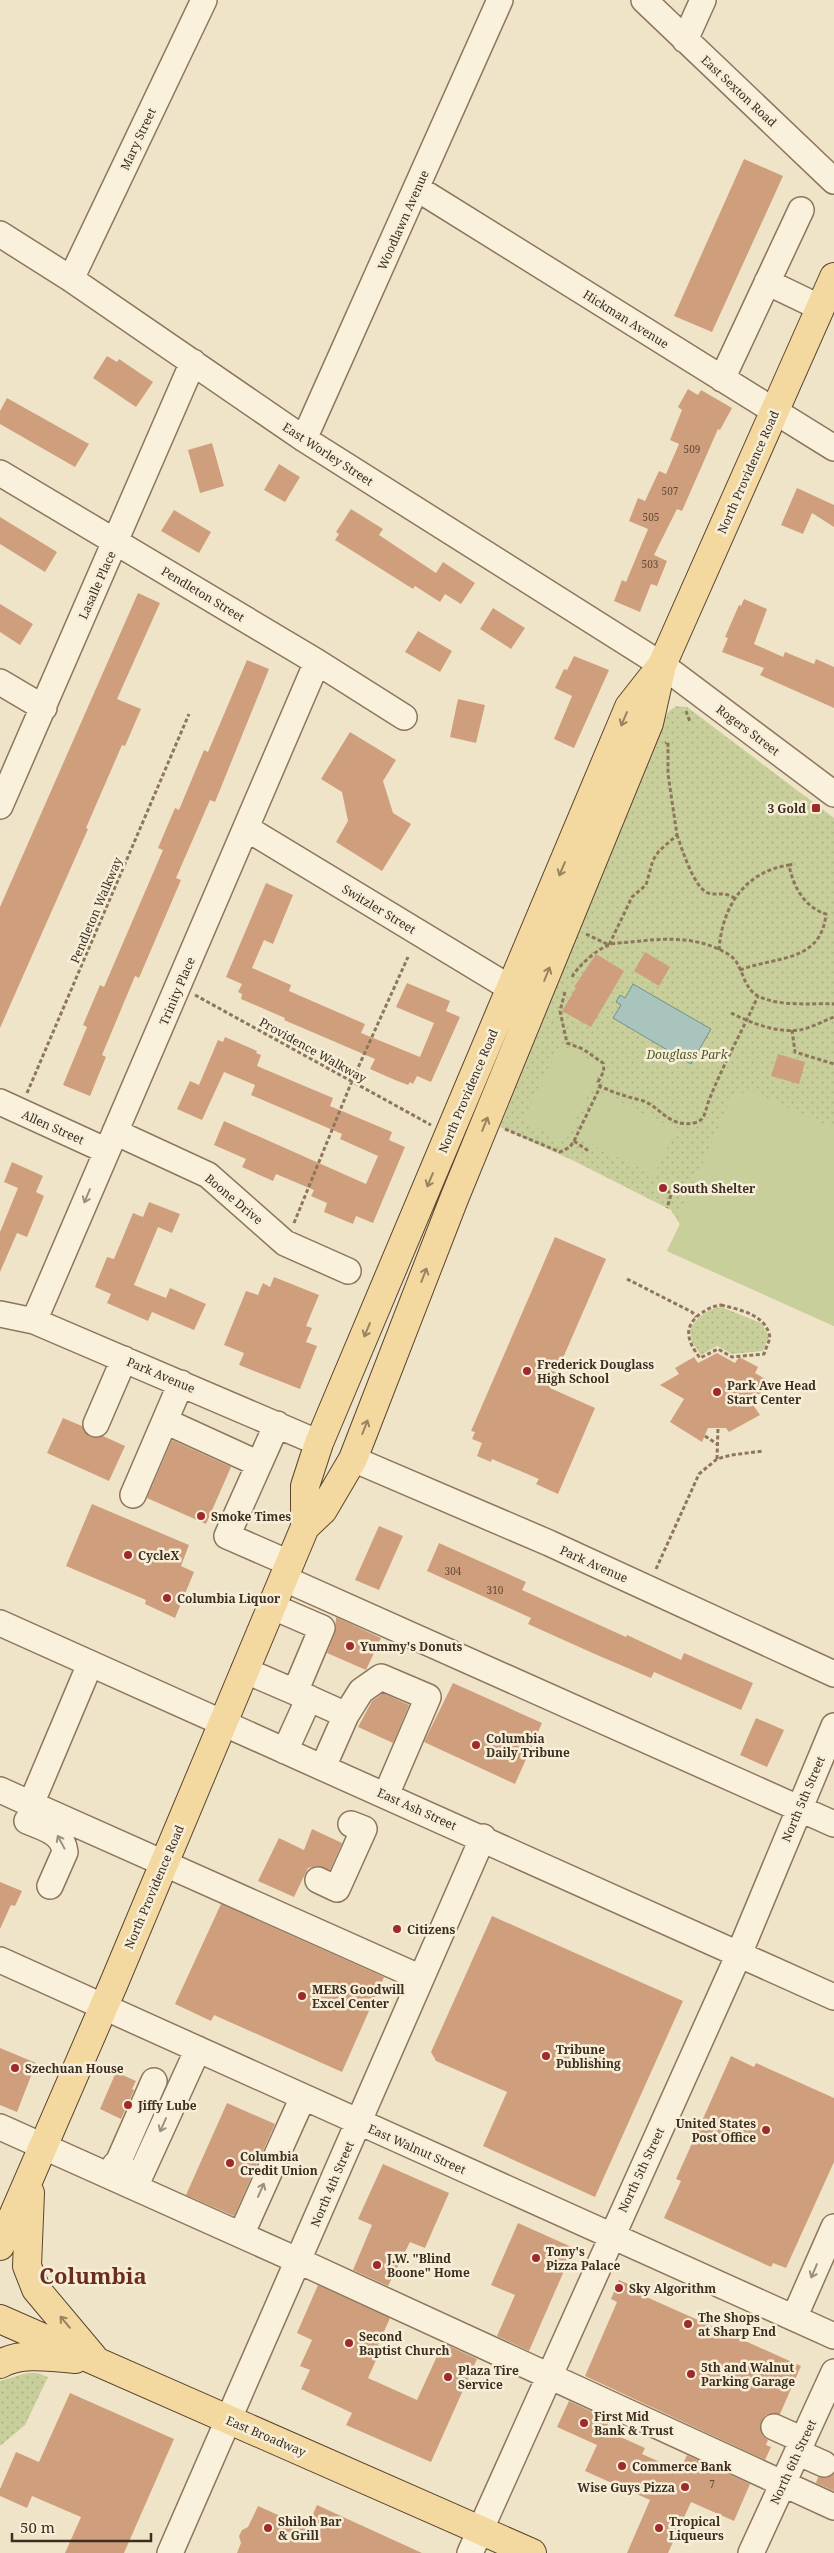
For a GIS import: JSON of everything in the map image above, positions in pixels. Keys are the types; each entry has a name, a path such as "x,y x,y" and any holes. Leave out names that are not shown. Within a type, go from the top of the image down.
{"main road":[{"name":"North Providence Road","path":"0,2246 104,2006 286,1571 314,1519 352,1459 454,1199 649,724 662,665 834,278"},
{"name":"North Providence Road","path":"314,1519 305,1486 320,1442 629,707 662,665"},
{"path":"352,1459 342,1447 342,1422 356,1356"},
{"path":"32,2172 27,2266 36,2289 95,2361"},
{"name":"East Broadway","path":"0,2319 229,2420 475,2541 532,2553"},
{"path":"0,2364 7,2360 42,2356 95,2361"}],"street":[{"name":"Mary Street","path":"72,279 204,0"},
{"name":"Woodlawn Avenue","path":"304,440 418,189 500,0"},
{"name":"East Sexton Road","path":"644,0 834,181"},
{"path":"685,40 703,0"},
{"name":"Hickman Avenue","path":"418,189 834,448"},
{"path":"722,379 801,210"},
{"name":"East Worley Street","path":"0,234 72,279 304,440 662,665"},
{"path":"767,282 821,308"},
{"name":"Lasalle Place","path":"0,806 116,543 193,362"},
{"name":"Pendleton Street","path":"0,473 317,662 404,718"},
{"name":"Trinity Place","path":"34,1320 179,987 317,662"},
{"name":"Rogers Street","path":"662,665 834,794"},
{"path":"0,682 44,708"},
{"name":"Switzler Street","path":"246,828 512,989"},
{"name":"Allen Street","path":"10,1107 111,1142"},
{"name":"Boone Drive","path":"111,1142 208,1175 285,1244 348,1271"},
{"name":"Park Avenue","path":"0,1314 34,1320 320,1442"},
{"path":"96,1424 124,1359"},
{"path":"133,1494 181,1383"},
{"path":"165,1421 259,1464"},
{"path":"277,1424 227,1536 286,1571 834,1824"},
{"name":"Park Avenue","path":"352,1459 647,1588 834,1674"},
{"path":"271,1606 322,1628 285,1751"},
{"name":"East Ash Street","path":"0,1623 285,1751 483,1837 834,1997"},
{"path":"24,1810 90,1664"},
{"path":"244,1670 346,1715"},
{"path":"323,1767 346,1715 361,1691 381,1677 428,1697 386,1795"},
{"name":"North 5th Street","path":"475,2541 739,1954 834,1726"},
{"path":"0,1790 62,1840 65,1852 50,1886"},
{"path":"24,1810 164,1864 421,1978"},
{"path":"318,1880 337,1889 364,1829 351,1824"},
{"name":"North 4th Street","path":"170,2553 483,1837"},
{"name":"East Walnut Street","path":"0,1960 834,2336"},
{"path":"0,2127 46,2140 117,2165 140,2176 198,2049"},
{"path":"117,2165 154,2081"},
{"path":"241,2235 303,2097"},
{"path":"46,2140 241,2235 834,2507"},
{"path":"794,2318 834,2227"},
{"name":"North 6th Street","path":"751,2553 834,2372"},
{"path":"774,2427 824,2464"}],"path":[{"path":"680,706 687,711 690,722"},
{"name":"Pendleton Walkway","path":"10,1107 189,714"},
{"path":"658,748 668,742 668,774 677,835 690,869 704,891 710,894 726,893 734,898"},
{"path":"500,1127 553,1151 560,1152 570,1147 574,1141 600,1086 598,1082 604,1071 603,1063 583,1049 568,1043 560,1010 574,973 609,945 632,897 646,884 653,860 659,851 677,835"},
{"path":"719,950 722,923 734,898 745,885 759,874 795,864"},
{"path":"740,970 762,962 803,953 817,942 822,932 826,914 812,907 800,895 794,884 789,865"},
{"path":"579,931 609,945 656,939 680,939 702,942 729,954 737,963 749,988 758,996 784,1003 834,1004"},
{"path":"285,1244 352,1082 408,957"},
{"name":"Providence Walkway","path":"179,987 439,1129"},
{"path":"600,1086 631,1099 647,1103 673,1121 696,1123 704,1118 718,1076 758,996"},
{"path":"731,1012 747,1021 792,1030 803,1029 834,1017"},
{"path":"792,1030 795,1052 834,1064"},
{"path":"574,1141 590,1152"},
{"path":"667,1190 671,1195 667,1208"},
{"path":"628,1279 692,1312 696,1316"},
{"path":"721,1305 761,1320 769,1329 770,1342 764,1354 760,1356 732,1357 718,1349 700,1358 688,1339 690,1325 696,1316 709,1307 721,1305"},
{"path":"685,1323 690,1325"},
{"path":"717,1459 718,1428"},
{"path":"704,1436 717,1444"},
{"path":"647,1588 699,1474 717,1459 731,1454 764,1451"}],"green space":[{"name":"Douglass Park","path":"676,706 687,707 834,818 834,1326 667,1251 680,1224 671,1210 574,1161 500,1127 668,712"},
{"path":"560,1045 602,1066 565,1142 523,1121"},
{"path":"749,1090 834,1129 834,1326 667,1251 680,1224 677,1220 732,1097"},
{"path":"600,1092 676,1130 654,1175 577,1138"},
{"path":"721,1307 761,1323 769,1336 763,1351 732,1354 717,1346 701,1355 692,1342 690,1330 703,1314"},
{"path":"27,2373 38,2373 48,2377 25,2425 0,2446 0,2381"}],"water":[{"path":"633,984 711,1029 691,1064 613,1018 621,1005 616,1002 620,995 625,998"}],"building":[{"path":"744,159 783,176 712,332 674,316"},
{"path":"107,356 117,362 119,359 153,382 136,407 93,378"},
{"path":"688,389 698,395 701,390 732,408 720,430 718,429 682,511 677,509 654,555 667,561 657,586 651,584 640,612 614,601 622,580 626,582 648,529 629,521 638,498 645,501 659,471 666,474 679,444 670,440 682,410 678,407"},
{"path":"7,398 89,444 75,467 0,424 0,411"},
{"path":"212,443 224,486 200,493 188,450"},
{"path":"279,464 300,477 285,502 264,490"},
{"path":"797,488 834,505 834,527 812,513 803,534 781,525"},
{"path":"351,509 383,529 379,535 436,573 443,562 475,583 461,604 445,594 440,602 415,586 413,589 335,540 339,534 336,532"},
{"path":"174,510 211,532 199,553 161,531"},
{"path":"0,517 57,552 45,572 0,544"},
{"path":"138,593 160,603 117,699 141,709 125,746 122,745 86,828 88,829 0,1028 0,907"},
{"path":"744,599 767,609 754,644 783,657 785,652 814,664 816,659 834,667 834,708 760,675 764,668 722,652 728,638 725,637 739,605 741,606"},
{"path":"0,604 33,624 20,645 0,632"},
{"path":"493,608 525,628 511,649 480,629"},
{"path":"418,631 452,651 440,672 405,652"},
{"path":"574,656 609,670 574,748 554,739 572,696 555,688 564,669 567,670"},
{"path":"247,660 269,669 215,802 210,800 176,878 181,880 139,978 135,976 102,1055 106,1057 90,1096 63,1085 87,1027 83,1025 100,985 104,987 163,850 158,848 175,808 179,810 204,750 208,752"},
{"path":"458,699 485,705 476,743 450,737"},
{"path":"350,732 396,760 383,781 393,813 411,824 382,871 336,842 348,821 342,792 321,779"},
{"path":"266,883 293,895 273,944 264,940 252,968 291,985 289,991 365,1024 361,1033 420,1057 434,1023 396,1007 407,983 450,1001 446,1011 460,1017 431,1082 417,1076 413,1084 410,1082 408,1085 395,1080 370,1069 375,1059 284,1020 285,1018 241,999 242,994 238,992 242,984 226,977"},
{"path":"645,952 670,967 659,986 634,971"},
{"path":"596,954 624,971 591,1027 562,1011 576,988 574,987"},
{"path":"225,1037 257,1051 256,1053 261,1055 257,1066 333,1098 330,1106 392,1132 389,1140 405,1147 373,1223 356,1216 353,1224 324,1212 327,1203 311,1196 314,1190 276,1174 273,1181 242,1167 246,1159 214,1145 224,1121 366,1184 378,1156 340,1139 342,1134 251,1095 255,1085 224,1072 202,1120 177,1109 190,1081 199,1085 218,1040 223,1042"},
{"path":"778,1054 805,1062 799,1084 771,1076"},
{"path":"12,1162 43,1176 36,1192 44,1196 27,1237 17,1233 0,1272 0,1232 18,1188 4,1182"},
{"path":"149,1202 180,1214 172,1233 158,1227 134,1285 166,1298 170,1288 206,1304 194,1330 152,1312 148,1321 107,1303 111,1294 95,1287 107,1257 114,1259 133,1213 143,1217"},
{"name":"Frederick Douglass High School","path":"555,1237 606,1259 550,1388 595,1408 558,1494 536,1484 539,1479 492,1459 491,1462 477,1456 482,1443 472,1439 475,1432 471,1431"},
{"path":"274,1277 319,1295 306,1326 312,1328 306,1342 317,1346 300,1389 239,1365 244,1353 224,1345 246,1291 258,1295 263,1283 270,1287"},
{"name":"Park Ave Head Start Center","path":"717,1353 735,1363 739,1357 758,1367 755,1373 776,1385 749,1399 760,1415 729,1432 726,1428 708,1428 702,1442 670,1422 684,1399 660,1385 679,1374 675,1368 694,1357 698,1363"},
{"path":"63,1418 82,1426 90,1437 97,1438 103,1436 125,1446 109,1481 47,1453"},
{"path":"172,1440 231,1467 206,1524 147,1498"},
{"name":"CycleX","path":"92,1504 189,1545 181,1566 194,1572 175,1618 145,1604 146,1600 66,1566"},
{"path":"379,1526 403,1536 379,1590 355,1580"},
{"path":"439,1543 526,1582 522,1590 626,1637 627,1635 681,1660 684,1653 753,1683 741,1710 654,1672 651,1678 597,1655 528,1624 531,1618 427,1571"},
{"path":"336,1617 381,1638 366,1670 327,1653 335,1633"},
{"path":"453,1683 542,1723 515,1784 424,1742"},
{"path":"383,1693 409,1705 393,1743 358,1727 372,1701"},
{"path":"756,1718 784,1730 767,1767 740,1755"},
{"path":"312,1829 342,1843 330,1870 317,1866 308,1868 294,1897 258,1881 279,1838 304,1850"},
{"path":"0,1882 22,1891 15,1906 11,1905 0,1929"},
{"name":"MERS Goodwill Excel Center","path":"221,1904 384,1977 342,2072 214,2015 211,2021 175,2004"},
{"name":"Tribune Publishing","path":"492,1916 683,2001 595,2197 483,2146 507,2092 436,2061 431,2052"},
{"path":"0,2048 36,2063 17,2112 0,2105"},
{"name":"United States Post Office","path":"731,2056 754,2067 756,2063 834,2098 834,2162 786,2268 773,2263 771,2267 664,2218 681,2181 676,2179"},
{"path":"116,2072 136,2081 121,2119 100,2109"},
{"name":"Columbia Credit Union","path":"227,2103 275,2124 234,2216 186,2195"},
{"path":"383,2164 449,2193 425,2248 410,2242 388,2286 353,2270 372,2225 358,2219"},
{"path":"518,2223 574,2248 529,2351 497,2336 515,2295 491,2285"},
{"name":"5th and Walnut Parking Garage","path":"619,2280 644,2291 642,2295 801,2366 780,2414 766,2415 761,2422 762,2435 768,2440 766,2445 771,2447 765,2460 585,2376 617,2302 611,2299"},
{"path":"318,2285 390,2318 378,2345 382,2347 368,2378 417,2400 443,2343 477,2359 431,2462 346,2425 352,2413 301,2389 310,2370 300,2366 312,2340 297,2333"},
{"path":"70,2393 174,2439 124,2553 65,2553 81,2517 32,2496 27,2508 0,2496 0,2489 16,2452 39,2462"},
{"path":"569,2401 610,2420 605,2430 645,2448 642,2454 680,2471 687,2455 750,2484 734,2521 691,2502 668,2553 627,2553 650,2500 585,2471 597,2445 557,2427"},
{"path":"834,2474 834,2491 816,2483 818,2477 826,2478"},
{"path":"317,2505 422,2553 237,2553 241,2543 239,2536 242,2530 248,2527 258,2506 307,2528"}],"place":[{"name":"3 Gold","path":"816,808"},
{"name":"South Shelter","path":"663,1188"},
{"name":"Frederick Douglass High School","path":"527,1371"},
{"name":"Park Ave Head Start Center","path":"717,1392"},
{"name":"Smoke Times","path":"201,1516"},
{"name":"CycleX","path":"128,1555"},
{"name":"Columbia Liquor","path":"167,1598"},
{"name":"Yummy's Donuts","path":"350,1646"},
{"name":"Columbia Daily Tribune","path":"476,1745"},
{"name":"Citizens","path":"397,1929"},
{"name":"MERS Goodwill Excel Center","path":"302,1996"},
{"name":"Tribune Publishing","path":"546,2056"},
{"name":"Szechuan House","path":"15,2068"},
{"name":"Jiffy Lube","path":"128,2105"},
{"name":"United States Post Office","path":"766,2130"},
{"name":"Columbia Credit Union","path":"230,2163"},
{"name":"Tony's Pizza Palace","path":"536,2258"},
{"name":"J.W. \"Blind Boone\" Home","path":"377,2265"},
{"name":"Sky Algorithm","path":"619,2288"},
{"name":"The Shops at Sharp End","path":"688,2324"},
{"name":"Second Baptist Church","path":"349,2343"},
{"name":"5th and Walnut Parking Garage","path":"691,2374"},
{"name":"Plaza Tire Service","path":"448,2377"},
{"name":"First Mid Bank & Trust","path":"584,2423"},
{"name":"Commerce Bank","path":"622,2466"},
{"name":"Wise Guys Pizza","path":"685,2487"},
{"name":"Shiloh Bar & Grill","path":"268,2528"},
{"name":"Tropical Liqueurs","path":"659,2528"}],"district":[{"name":"Columbia","path":"93,2275"}]}
